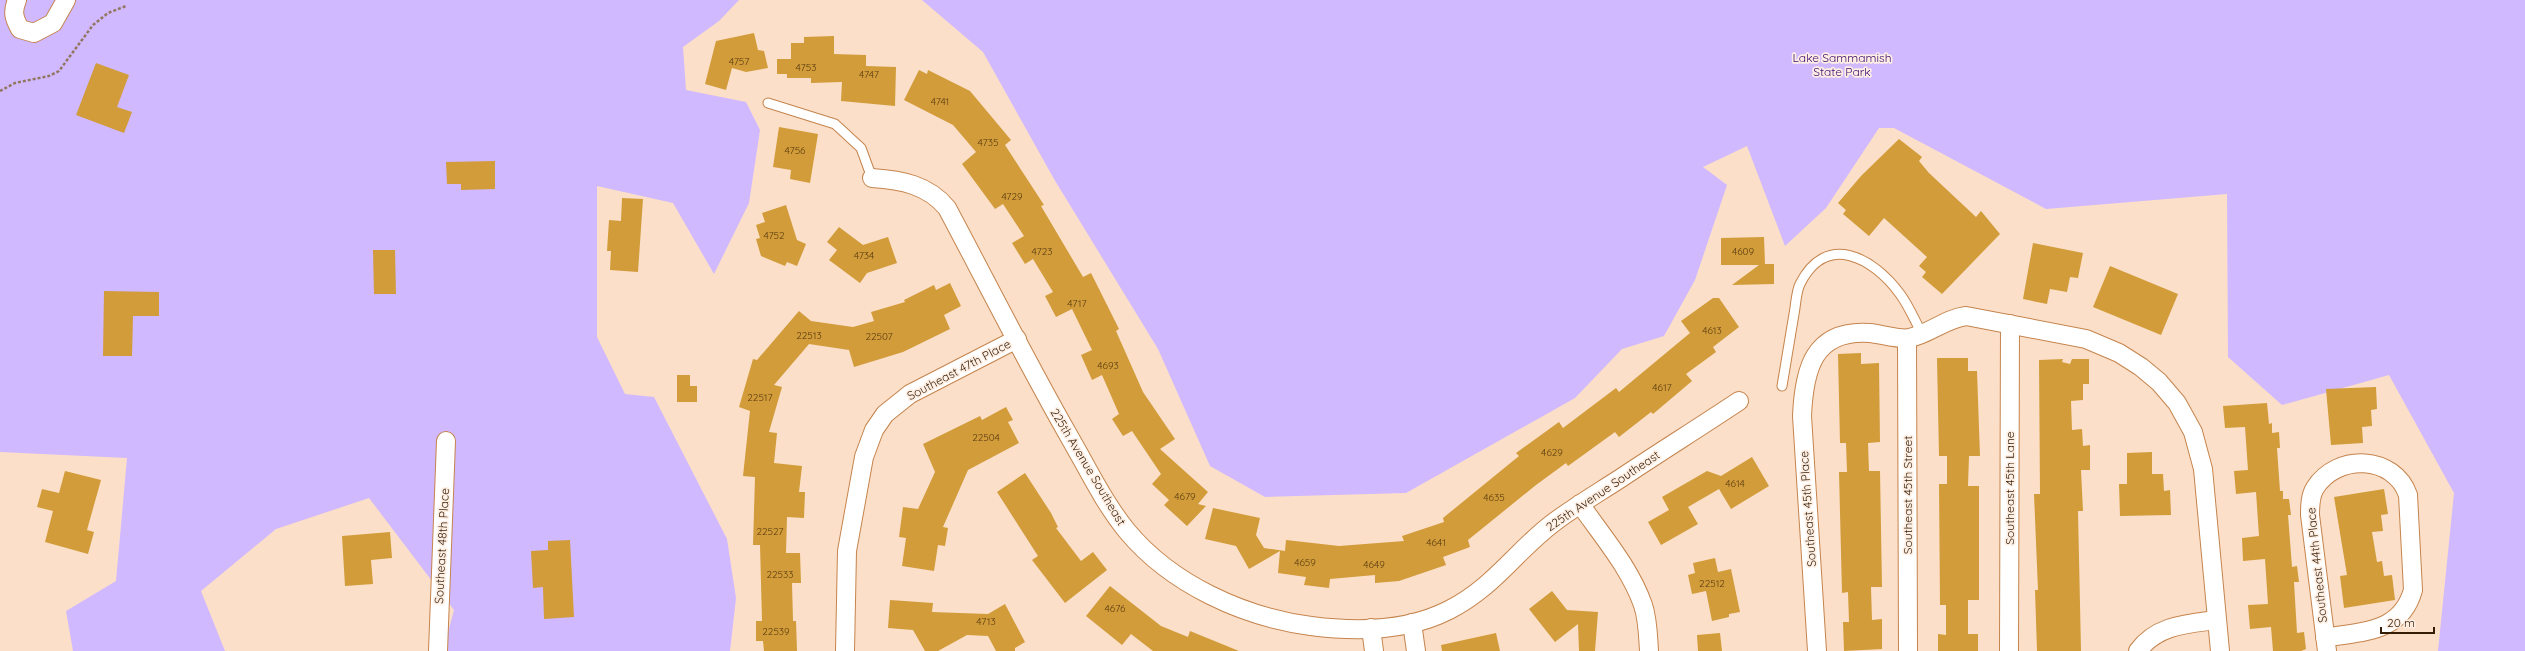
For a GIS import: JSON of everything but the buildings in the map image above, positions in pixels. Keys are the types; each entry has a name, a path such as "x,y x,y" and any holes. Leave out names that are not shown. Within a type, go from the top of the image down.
{"street":[{"path":"17,0 13,8 14,17 20,29 34,33 53,23 66,0"},
{"name":"225th Avenue Southeast","path":"872,178 910,184 928,190 947,208 1050,403 1104,496 1128,531 1158,560 1195,586 1239,609 1288,623 1357,630 1429,620 1475,595 1498,577 1521,551 1552,524 1580,504 1739,401"},
{"path":"1914,336 1951,318 1966,316 2010,324 2086,339 2119,353 2159,382 2177,403 2193,432 2203,469 2220,651"},
{"name":"Southeast 45th Lane","path":"2009,651 2010,324"},
{"name":"Southeast 45th Place","path":"1817,651 1802,416 1803,388 1808,368 1816,352 1830,340 1845,335 1861,333 1914,336"},
{"name":"Southeast 45th Street","path":"1908,651 1914,336"},
{"name":"Southeast 47th Place","path":"845,651 847,551 864,456 874,430 885,414 910,394 1017,339"},
{"name":"Southeast 48th Place","path":"438,651 446,441"},
{"name":"Southeast 44th Place","path":"2373,463 2385,467 2404,484 2408,495 2413,590 2403,613 2391,623 2326,644 2310,515 2310,501 2315,488 2326,475 2342,468 2373,463"},
{"path":"1580,504 1628,572 1637,591 1648,625 1649,651"},
{"path":"2138,651 2150,638 2161,631 2216,620"},
{"path":"1412,623 1416,651"},
{"path":"1371,628 1374,651"}],"lane":[{"path":"768,103 835,124 861,148 872,178"},
{"path":"1782,386 1799,285 1811,265 1831,253 1845,254 1861,259 1873,266 1901,295 1914,336"}],"path":[{"path":"0,91 15,83 49,76 59,71 93,25 108,13 126,6"}],"green space":[{"path":"0,0 739,0 719,21 683,47 686,90 746,102 760,130 749,203 714,274 673,203 597,186 597,337 625,394 654,397 727,539 736,598 730,651 443,651 454,610 369,498 276,529 201,591 225,651 73,651 66,611 116,581 127,458 0,452"},
{"name":"Lake Sammamish State Park","path":"922,0 2525,0 2525,651 2438,651 2454,493 2389,375 2282,405 2228,357 2227,194 2046,209 1894,128 1879,128 1826,208 1785,246 1747,146 1703,167 1727,185 1695,280 1664,336 1622,349 1575,398 1406,493 1265,497 1210,466 1158,349 1054,179 983,52"}]}
